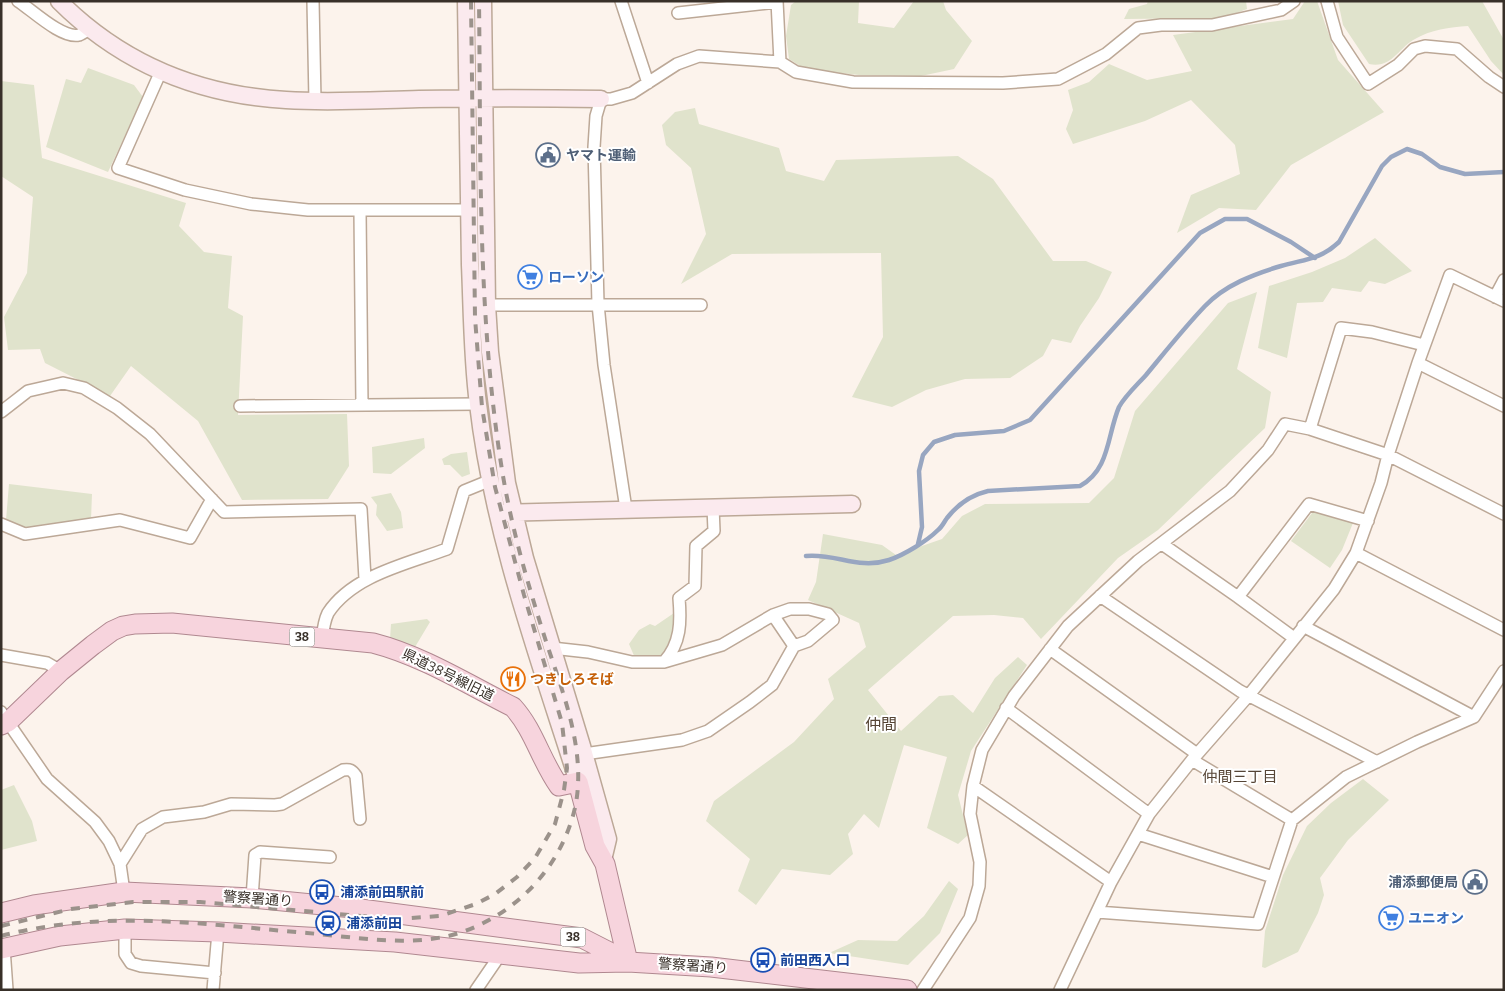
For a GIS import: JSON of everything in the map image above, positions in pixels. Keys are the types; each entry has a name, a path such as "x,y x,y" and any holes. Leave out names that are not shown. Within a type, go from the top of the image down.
{"main road":[{"name":"県道38号線旧道","path":"4,720 93,644 123,626 172,623 373,644 392,648 418,659 513,707 527,724 550,774 559,786 578,782"},
{"path":"578,782 596,846 603,860 628,962"},
{"name":"警察署通り","path":"1,913 34,905 124,892 252,898 353,908 582,938 628,962"},
{"name":"警察署通り","path":"3,949 60,936 125,929 218,932 395,942 579,963 628,962 720,968 898,989"}],"street":[{"path":"18,1 55,28 67,33 78,35 89,29"},
{"path":"59,1 89,29 116,48 161,72 203,87 232,93 286,100 314,101 467,98 611,99 632,93 677,64 698,56 780,62 796,72 853,82 1003,83 1058,80 1106,54 1138,28 1161,25 1212,24 1281,10 1294,1"},
{"path":"313,1 314,101"},
{"path":"466,1 469,210 478,404 491,480 525,558 608,839 603,860"},
{"path":"483,1 487,305 490,352 505,475 508,558 578,782"},
{"path":"621,1 648,83"},
{"path":"678,12 777,1 780,62"},
{"path":"1328,1 1337,37 1368,84 1398,65 1414,49 1425,46 1457,49 1488,77 1504,87"},
{"path":"161,72 118,168 185,190 251,204 308,210 469,210"},
{"path":"601,99 596,116 594,147 598,304 604,365 626,510"},
{"path":"360,211 362,404"},
{"path":"1060,990 1111,882 1149,814 1194,757 1249,695 1334,588 1356,553 1381,483 1388,455 1424,345 1450,275 1499,299 1504,280"},
{"path":"487,305 701,305"},
{"path":"1310,429 1341,328 1372,332 1424,345"},
{"path":"1418,364 1504,406"},
{"path":"1,412 28,391 63,383 84,388 117,408 150,434 224,512 361,509 365,580"},
{"path":"240,406 478,404"},
{"path":"923,990 970,918 979,886 980,862 970,814 973,786 982,750 1006,708 1068,626 1138,561 1230,491 1268,450 1284,424 1310,429 1388,455 1504,514"},
{"path":"322,639 324,624 328,614 344,594 365,580 447,549 464,491 491,480"},
{"path":"1,524 25,534 120,520 190,538 212,499"},
{"path":"506,512 852,504"},
{"path":"1238,597 1309,504 1368,521"},
{"path":"664,662 672,653 681,624 678,598 695,586 696,546 714,531 713,508"},
{"path":"1162,544 1294,638"},
{"path":"1356,553 1504,630"},
{"path":"1100,596 1240,691 1377,762"},
{"path":"552,648 588,652 632,662 664,662 722,645 773,615 790,609 809,609 828,614 833,620 808,641 794,646 772,685 708,731 682,740 584,754"},
{"path":"773,615 794,646"},
{"path":"1303,626 1474,717"},
{"path":"1050,649 1194,757 1292,820"},
{"path":"1,655 47,664 61,671"},
{"path":"1097,912 1258,924 1292,820 1346,777 1474,717 1504,671"},
{"path":"1006,708 1149,814"},
{"path":"4,720 47,779 95,822 109,841 120,864 124,892"},
{"path":"120,864 142,829 163,818 204,812 231,804 282,804 342,770 348,769 356,776 360,819"},
{"path":"973,786 1111,882"},
{"path":"1138,834 1273,877"},
{"path":"252,898 255,855 260,852 330,857"},
{"path":"125,929 125,954 131,963 141,966 215,973"},
{"path":"213,990 218,932"},
{"path":"3,949 7,990"},
{"path":"476,990 500,955"}],"green space":[{"path":"796,1 859,1 858,23 894,28 914,1 943,1 946,10 972,41 954,69 921,76 859,75 805,69 789,59 786,36 791,5"},
{"path":"1148,1 1246,1 1247,9 1223,18 1124,19 1129,9 1147,4"},
{"path":"1305,1 1317,1 1338,60 1384,112 1291,165 1256,210 1219,208 1177,233 1191,195 1240,174 1235,145 1191,100 1145,121 1073,144 1066,129 1073,110 1068,90 1089,82 1109,64 1147,80 1192,71 1173,35 1293,19"},
{"path":"1338,1 1482,1 1504,40 1504,75 1491,61 1468,26 1447,28 1427,33 1409,43 1384,63 1377,65 1369,64 1343,25"},
{"path":"88,68 134,85 143,97 108,172 46,147 66,79 81,83"},
{"path":"1,81 34,85 42,158 186,203 179,226 204,252 232,256 228,308 243,316 238,415 347,414 349,466 328,499 242,500 198,421 131,366 110,396 45,363 40,349 8,350 4,317 27,273 33,197 1,176"},
{"path":"695,108 699,124 779,148 786,171 824,181 836,160 958,156 993,179 1053,261 1086,261 1112,272 1099,298 1071,343 1052,339 1043,356 1010,378 965,379 926,390 892,407 852,397 883,337 881,253 732,254 681,284 706,234 691,168 666,145 662,125 675,112"},
{"path":"1375,238 1412,271 1385,284 1369,281 1361,292 1332,288 1323,302 1297,303 1287,358 1258,348 1269,286 1312,272 1345,258"},
{"path":"1257,292 1237,369 1271,392 1265,428 1158,530 1118,558 1041,639 1023,618 994,615 953,616 868,690 901,731 939,696 953,695 973,713 995,678 1018,657 1027,665 971,751 958,795 968,835 958,844 927,828 947,757 904,745 879,828 864,814 848,834 853,854 830,875 782,869 756,905 738,891 750,859 706,821 714,801 794,742 834,699 828,679 866,647 859,623 808,600 816,582 823,534 882,545 896,555 942,539 962,516 985,504 1089,503 1114,478 1135,411 1228,303"},
{"path":"424,438 425,448 391,474 373,473 372,447"},
{"path":"467,452 470,474 462,477 450,465 444,465 442,459 451,454"},
{"path":"9,484 92,494 91,520 24,529 6,520"},
{"path":"391,493 401,512 403,528 387,531 376,515 377,505 371,497"},
{"path":"1317,511 1353,523 1342,550 1330,568 1291,541 1312,513"},
{"path":"674,613 677,622 664,654 655,658 635,658 629,644 639,630 650,624 655,626"},
{"path":"427,619 430,622 415,647 390,640 391,624"},
{"path":"1363,779 1389,800 1348,840 1320,878 1324,895 1318,913 1298,952 1265,968 1262,967 1265,931 1283,875 1307,826 1331,803"},
{"path":"14,785 32,821 37,841 1,850 1,790"},
{"path":"949,881 958,889 940,933 908,965 829,953 858,940 897,941 924,916"}],"waterway":[{"path":"806,556 878,563 895,558 928,539 941,527 956,508 976,495 988,491 1080,486 1090,479 1102,461 1119,407 1205,306 1222,292 1240,281 1271,269 1319,256 1332,248 1339,242 1382,166 1391,157 1407,149 1422,154 1440,167 1465,174 1504,172"},
{"path":"918,544 922,527 919,471 923,455 934,442 955,435 1004,431 1030,420 1200,233 1225,219 1247,219 1291,242 1315,258"}],"railway":[{"path":"1,926 71,909 133,902 200,902 396,919 440,916 476,904 495,894 517,877 535,858 555,824 564,790 567,768 562,723 524,595 495,487 482,407 475,318 471,1"},
{"path":"1,936 78,923 154,921 230,926 364,939 403,941 441,937 459,933 480,924 519,900 535,884 561,846 570,825 576,803 578,781 574,738 564,695 543,632 515,535 503,476 489,358 482,239 479,1"}],"place":[{"name":"ヤマト運輸","path":"548,155"},
{"name":"ローソン","path":"530,277"},
{"name":"つきしろそば","path":"513,679"},
{"name":"浦添郵便局","path":"1475,882"},
{"name":"浦添前田駅前","path":"322,892"},
{"name":"ユニオン","path":"1391,918"},
{"name":"浦添前田","path":"328,923"},
{"name":"前田西入口","path":"763,960"}],"district":[{"name":"仲間","path":"881,724"},
{"name":"仲間三丁目","path":"1240,777"}]}
